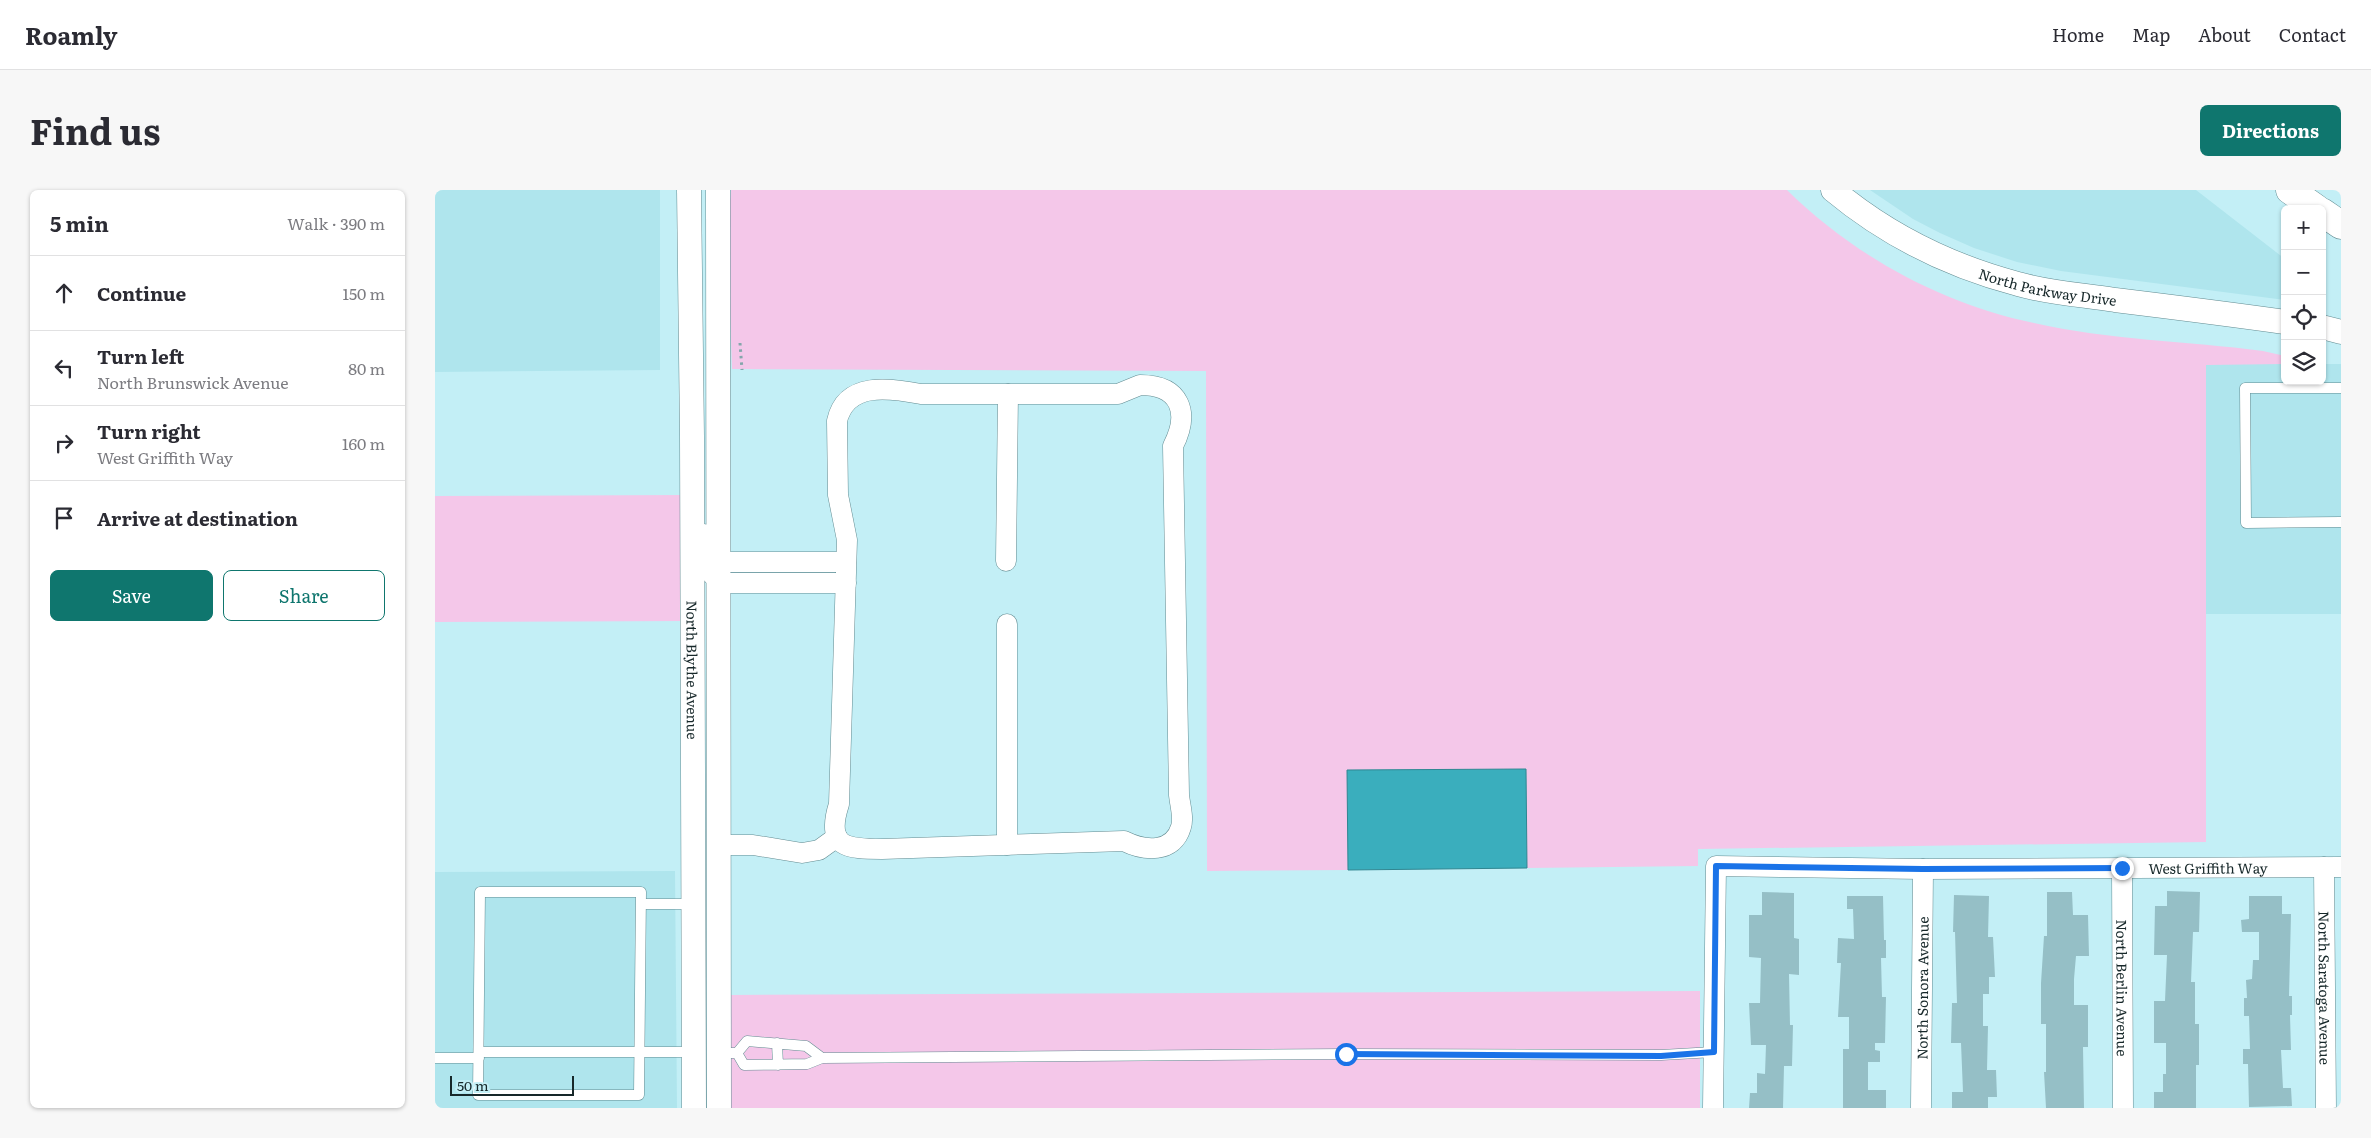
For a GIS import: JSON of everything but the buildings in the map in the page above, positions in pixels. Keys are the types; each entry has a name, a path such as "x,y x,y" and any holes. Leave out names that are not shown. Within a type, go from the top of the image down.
{"highway":[{"path":"2290,190 2311,205"},
{"path":"2326,215 2341,225"}],"street":[{"name":"North Blythe Avenue","path":"689,190 693,436 695,1108"},
{"name":"North Blythe Avenue","path":"718,190 718,903 728,1053 719,1108"},
{"name":"North Parkway Drive","path":"1833,190 1855,209 1893,233 1924,249 1978,272 2020,285 2281,321"},
{"path":"2326,328 2341,332"},
{"path":"1140,385 1155,385 1169,391 1179,403 1181,430 1173,446 1179,796 1182,826 1175,839 1167,846 1153,849 1124,841 851,849 845,846 837,837 833,825 839,804 846,562 847,540 838,495 837,421 840,409 857,394 881,389 921,394 1118,394 1140,385"},
{"path":"1006,561 1008,394"},
{"name":"North Blythe Avenue","path":"693,436 703,462 704,560 709,572 719,571"},
{"path":"787,562 787,583"},
{"path":"719,571 787,562 846,562"},
{"path":"719,571 730,583 846,583"},
{"path":"1007,624 1007,845"},
{"path":"719,845 753,845 803,853 819,850 837,837"},
{"name":"West Griffith Way","path":"1714,1052 1716,866 1923,869 2332,867"},
{"name":"North Saratoga Avenue","path":"2326,1108 2332,867"},
{"name":"North Berlin Avenue","path":"2122,868 2123,1108"},
{"name":"North Sonora Avenue","path":"1921,1108 1923,869"},
{"path":"694,904 718,903"},
{"path":"1713,1108 1714,1052"}],"lane":[{"path":"2341,388 2245,388 2245,426 2246,523 2341,522"},
{"path":"480,892 641,892 640,1052 639,1094 478,1095 480,892"},
{"path":"641,904 694,904"},
{"path":"822,1058 806,1046 777,1043 747,1042 728,1053 744,1065 778,1065 807,1064 822,1058 1326,1054 1661,1056 1714,1052"},
{"path":"777,1043 778,1065"},
{"path":"435,1058 479,1055 695,1052"}],"shaded area":[{"path":"435,190 660,190 660,370 435,372"},
{"path":"731,190 1787,190 1813,214 1870,256 1933,290 2000,315 2062,329 2119,337 2263,351 2281,355 2281,364 2206,365 2206,842 1698,849 1698,866 1527,868 1526,769 1348,770 1348,870 1207,871 1206,371 732,369 727,232"},
{"path":"1870,190 2196,190 2281,256 2281,299 2061,271 2017,262 1974,248 1913,219"},
{"path":"2206,364 2281,364 2281,385 2326,385 2326,364 2341,364 2341,614 2206,614"},
{"path":"684,495 684,621 435,622 435,496"},
{"path":"675,871 677,1108 435,1108 435,872"},
{"path":"1700,991 1700,1108 731,1108 731,995"}],"water":[{"path":"1526,769 1527,868 1348,870 1347,770"}],"route":[{"path":"1346,1054 1661,1056 1714,1052 1716,866 1923,869 2122,868"}]}
